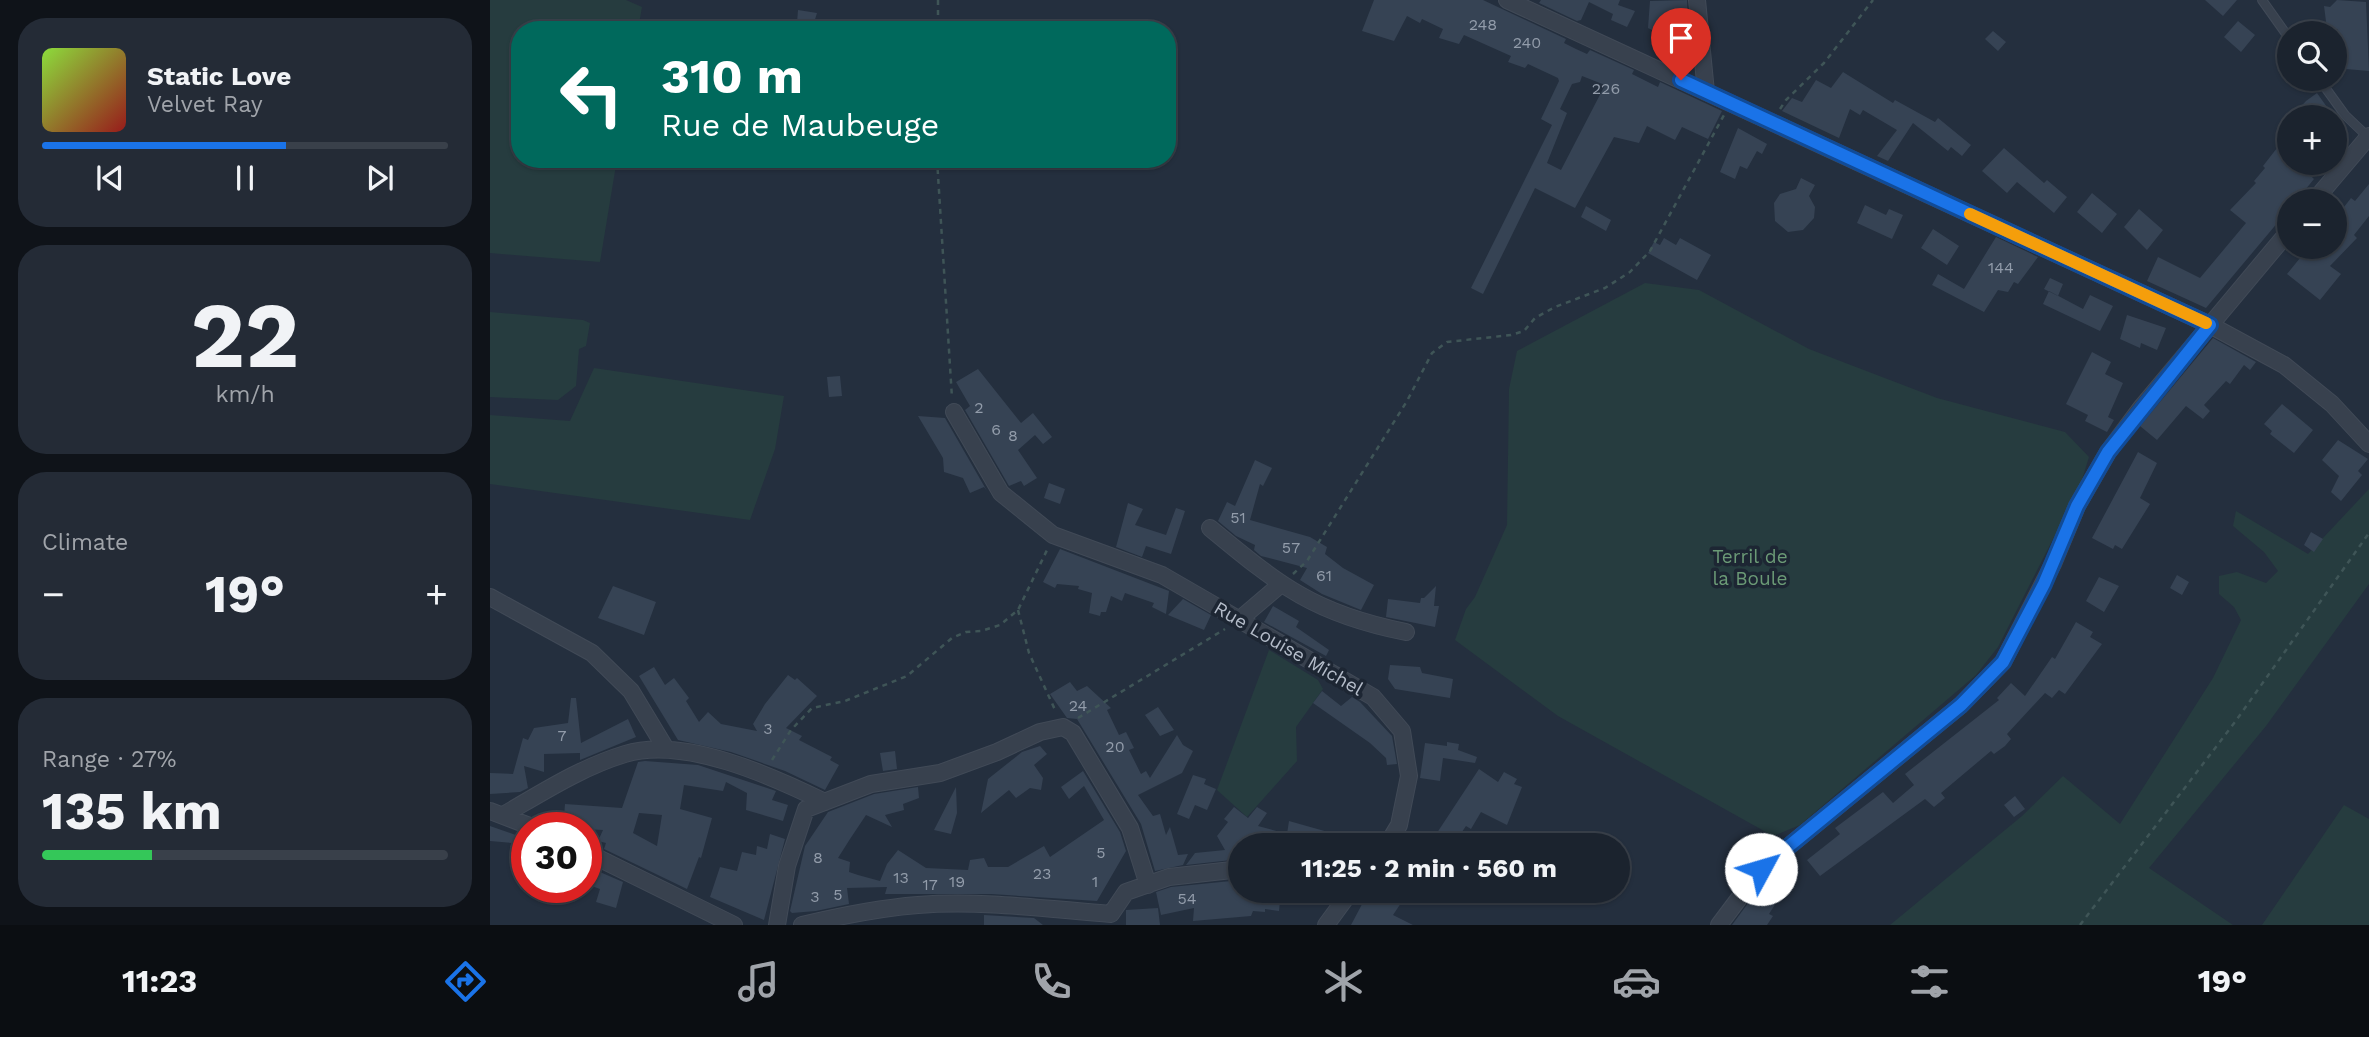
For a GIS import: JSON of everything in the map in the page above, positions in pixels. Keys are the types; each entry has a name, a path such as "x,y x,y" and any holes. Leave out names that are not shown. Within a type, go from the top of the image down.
{"street":[{"path":"1507,0 2210,325 2284,365 2332,404 2369,444"},
{"path":"1697,0 1706,92"},
{"path":"2324,189 2369,137"},
{"path":"1719,925 1761,869 1961,705 2003,662 2049,574 2077,506 2108,452 2277,245"},
{"name":"Rue Louise Michel","path":"954,412 1002,493 1053,535 1161,575 1374,697 1402,731 1409,776 1399,825 1394,833"},
{"path":"1210,528 1280,585 1319,607 1359,623 1406,632"},
{"path":"1240,620 1280,585"},
{"path":"490,597 592,653 631,691 666,749"},
{"path":"777,925 787,866 806,809 871,784 940,772 998,752 1040,732 1063,727 1073,733 1130,828 1148,885"},
{"path":"497,813 626,753 666,749 767,774 825,802"},
{"path":"602,860 734,925"},
{"path":"802,925 846,915 919,905 992,905 1114,920 1126,892 1169,877 1228,870"},
{"path":"1326,925 1338,903"}],"lane":[{"path":"2262,0 2277,21"},
{"path":"2328,91 2345,115 2369,137"}],"path":[{"path":"938,0 938,21"},
{"path":"1772,123 1786,100 1824,63 1873,0"},
{"path":"1280,585 1307,562 1407,401 1432,353 1447,342 1511,335 1524,331 1535,318 1555,307 1605,288 1630,272 1650,251 1730,103"},
{"path":"937,168 947,348 954,412"},
{"path":"2080,925 2235,722 2369,533"},
{"path":"767,774 780,746 812,708 845,701 907,676 952,638 966,632 1000,625 1018,610 1039,573 1053,535"},
{"path":"1018,610 1029,653 1063,727 1240,620"}],"green space":[{"path":"490,0 626,0 642,7 640,21 511,21 511,168 616,168 600,262 490,253"},
{"name":"Terril de la Boule","path":"1645,283 1699,290 1809,349 1937,398 2065,432 2089,457 2080,486 1998,647 1976,675 1800,825 1773,836 1558,716 1455,640 1466,609 1475,597 1507,525 1509,389 1517,351"},
{"path":"490,312 583,320 590,323 586,346 579,349 576,386 558,400 490,397"},
{"path":"594,368 784,396 775,449 750,520 490,484 490,415 570,421"},
{"path":"2369,489 2369,584 2266,726 2149,868 2233,925 1890,925 2022,816 2063,776 2120,824 2213,678 2241,620 2234,607 2219,594 2219,576 2237,572 2266,583 2278,571 2264,552 2233,526 2236,511 2308,554"},
{"path":"1269,650 1318,680 1323,689 1296,727 1297,761 1247,817 1217,790"},
{"path":"2344,805 2369,819 2369,925 2262,925"}],"building":[{"path":"1374,0 1483,0 1566,39 1564,43 1576,49 1587,54 1590,50 1634,70 1632,74 1658,87 1660,82 1722,111 1708,139 1682,127 1675,140 1647,126 1639,143 1614,137 1575,208 1535,188 1483,294 1471,288 1552,125 1541,119 1558,78 1528,64 1525,68 1508,62 1511,56 1464,35 1459,44 1439,38 1443,29 1422,19 1420,23 1407,16 1394,41 1362,31","holes":["1582,76 1605,85 1561,170 1547,163 1567,113 1560,109 1572,84 1580,82"]},
{"path":"1541,0 1620,0 1618,5 1635,11 1627,27 1611,20 1613,14 1589,2 1581,20 1577,21 1539,3"},
{"path":"1687,0 1688,22 1675,51 1652,40 1656,32 1648,28 1650,1"},
{"path":"2205,0 2237,0 2223,16"},
{"path":"2337,0 2366,2 2369,71 2347,69 2347,21 2326,21 2324,6 2330,7"},
{"path":"798,10 817,13 815,21 797,21"},
{"path":"2238,21 2255,35 2241,52 2224,37"},
{"path":"1993,31 2006,42 1998,51 1985,39"},
{"path":"1843,72 1893,103 1895,100 1935,122 1938,118 1971,145 1962,156 1951,147 1948,151 1913,123 1888,161 1877,156 1897,130 1863,110 1860,115 1850,109 1839,138 1782,111 1792,98 1802,102 1816,80 1831,88"},
{"path":"2317,93 2326,105 2302,105"},
{"path":"1738,128 1767,144 1762,154 1757,151 1747,169 1740,166 1735,179 1720,172"},
{"path":"2004,148 2044,183 2047,180 2067,197 2054,213 2017,182 2007,193 1982,171"},
{"path":"2277,148 2277,175 2312,175 2314,179 2306,189 2277,189 2277,223 2206,308 2147,281 2158,257 2200,278 2246,223 2230,210 2256,183 2254,181 2265,168 2263,166"},
{"path":"1801,178 1815,185 1809,196 1815,207 1814,218 1803,230 1788,232 1775,221 1774,203 1780,194 1796,189"},
{"path":"2369,184 2369,216 2354,235 2357,238 2347,248 2347,203 2351,198 2355,201"},
{"path":"2092,193 2117,214 2102,233 2077,212"},
{"path":"1865,205 1886,215 1889,209 1903,215 1892,239 1857,223"},
{"path":"1586,206 1611,220 1606,231 1581,217"},
{"path":"2139,209 2163,230 2147,250 2124,227"},
{"path":"1933,229 1959,246 1947,265 1921,248"},
{"path":"1996,237 2038,257 2018,284 2014,282 2008,292 1998,290 1984,312 1932,285 1938,274 1964,289"},
{"path":"1664,238 1676,245 1680,238 1711,255 1697,280 1648,253 1654,242 1660,245"},
{"path":"2299,259 2337,259 2330,266 2341,274 2320,300 2287,274"},
{"path":"2050,278 2063,284 2058,296 2044,289"},
{"path":"2049,291 2083,309 2090,295 2113,306 2100,331 2043,304"},
{"path":"2127,315 2166,328 2157,350 2141,343 2140,348 2120,339"},
{"path":"2213,338 2256,362 2250,370 2244,365 2230,384 2226,381 2204,405 2210,411 2203,419 2186,406 2157,440 2140,426"},
{"path":"2092,352 2111,362 2105,374 2123,383 2108,417 2114,420 2107,432 2085,421 2088,415 2066,404"},
{"path":"978,369 1021,423 1033,413 1052,437 1043,444 1035,435 1018,450 1037,478 1024,486 1021,481 1009,486 965,410 970,406 956,382"},
{"path":"840,376 842,396 829,397 827,377"},
{"path":"2282,404 2313,430 2294,453 2270,434 2272,431 2264,424"},
{"path":"918,416 945,418 987,491 984,487 970,493 963,478 944,472 943,458"},
{"path":"2338,440 2368,459 2358,471 2362,475 2341,501 2331,492 2339,476 2322,460"},
{"path":"2138,452 2157,463 2140,498 2150,504 2122,549 2115,545 2113,549 2092,538"},
{"path":"1255,460 1272,468 1263,486 1260,484 1250,520 1310,537 1327,547 1325,554 1343,568 1374,585 1361,610 1322,594 1300,580 1307,568 1261,556 1254,550 1255,545 1236,536 1218,521 1227,502 1235,506"},
{"path":"1049,483 1065,489 1060,504 1044,498"},
{"path":"1128,503 1143,509 1135,525 1166,535 1176,508 1185,511 1171,554 1146,546 1142,557 1116,547"},
{"path":"2311,532 2323,539 2314,552 2304,545"},
{"path":"1060,549 1169,591 1166,614 1152,607 1154,603 1125,593 1122,601 1111,596 1106,612 1101,612 1100,616 1089,613 1092,593 1078,589 1079,586 1057,584 1055,588 1043,582"},
{"path":"2177,575 2189,582 2182,595 2170,588"},
{"path":"2099,577 2119,586 2104,612 2086,601"},
{"path":"613,586 656,602 644,635 598,618"},
{"path":"1436,586 1434,606 1439,606 1435,627 1386,617 1388,599 1420,603 1421,598"},
{"path":"1183,599 1211,615 1204,630 1168,615"},
{"path":"1273,606 1299,621 1296,627 1329,650 1326,656 1264,622"},
{"path":"2076,622 2093,632 2090,637 2102,644 2065,694 2059,690 2052,698 2045,693 2007,734 2011,739 2005,746 1994,754 1991,751 1941,793 1945,798 1934,807 1925,799 1820,876 1807,860 1840,834 1835,828 1883,792 1893,803 1914,785 1905,774 1999,700 1997,698 2011,683 2025,696 2052,657 2055,659"},
{"path":"1390,665 1420,667 1422,673 1453,679 1450,698 1395,689 1388,679"},
{"path":"654,667 665,685 674,678 689,698 686,701 699,722 708,712 721,724 757,731 753,724 765,704 788,675 795,680 797,678 817,696 786,728 802,736 799,740 832,757 830,760 839,765 825,790 785,771 731,752 678,740 639,676"},
{"path":"1070,682 1077,691 1087,686 1111,708 1107,710 1119,735 1126,732 1134,748 1129,750 1141,774 1146,771 1150,778 1177,735 1183,745 1193,751 1182,773 1138,795 1153,816 1160,814 1166,835 1170,827 1178,855 1188,854 1183,865 1155,871 1141,824 1077,719 1067,718 1050,694"},
{"path":"1322,691 1341,706 1352,697 1360,702 1392,736 1397,764 1387,765 1386,758 1370,743 1313,703"},
{"path":"571,698 576,698 581,743 628,719 636,737 580,760 580,753 544,754 544,772 524,766 528,788 520,792 490,794 490,773 513,774 523,738 528,740 534,728 568,723"},
{"path":"1158,707 1174,730 1160,736 1145,715"},
{"path":"1447,742 1459,744 1458,750 1477,757 1475,763 1443,758 1440,781 1420,778 1425,743 1447,746"},
{"path":"1040,746 1047,754 1034,765 1043,778 1041,790 1030,788 1016,798 1009,790 981,813 988,779 1022,752"},
{"path":"895,751 897,769 883,771 880,753"},
{"path":"645,761 698,765 776,791 772,800 788,805 783,821 746,810 747,793 726,782 723,791 684,785 680,809 712,818 701,858 699,857 687,889 604,849 606,843 602,842 602,812 564,812 565,804 622,808 638,762","holes":["639,813 662,815 657,846 633,833"]},
{"path":"1479,769 1498,782 1504,772 1517,779 1514,784 1522,787 1507,825 1481,812 1471,829 1466,826 1461,833 1437,833"},
{"path":"1083,771 1120,832 1126,851 1097,901 991,894 885,894 887,887 847,888 849,904 816,911 790,911 805,846 828,812 874,794 918,787 919,798 903,804 904,810 885,815 892,827 866,815 838,858 850,862 849,872 858,875 880,881 887,864 898,850 926,868 968,870 970,860 984,858 988,867 1008,867 1044,846 1050,857 1104,820 1084,786 1069,799 1061,787"},
{"path":"1193,775 1206,779 1204,784 1216,789 1207,810 1195,805 1189,819 1177,814"},
{"path":"956,787 957,813 951,834 934,830"},
{"path":"2015,796 2025,809 2014,817 2004,805"},
{"path":"1234,807 1248,818 1257,807 1267,813 1258,826 1283,833 1228,833 1228,860 1186,865 1195,853 1225,850 1217,836 1228,822 1224,819"},
{"path":"1289,821 1328,833 1287,833"},
{"path":"490,826 511,833 511,843 490,841"},
{"path":"770,834 785,839 764,920 710,897 720,867 737,871 742,852 756,855 757,846 767,849"},
{"path":"602,873 623,882 616,908 599,903 602,903"},
{"path":"1228,881 1228,903 1280,903 1279,911 1265,909 1265,912 1253,911 1251,916 1193,921 1194,908 1161,915 1156,892 1171,887"},
{"path":"1757,891 1776,903 1769,914 1773,916 1767,925 1732,925"},
{"path":"1363,903 1401,903 1393,915 1413,925 1351,925"},
{"path":"1158,908 1160,925 1126,925 1126,910"},
{"path":"984,915 1034,918 1043,925 984,925"}],"slow traffic":[{"path":"1970,214 2206,323"}],"route":[{"path":"1681,80 2210,325 2108,452 2077,506 2044,584 2003,662 1961,705 1761,869"}]}
